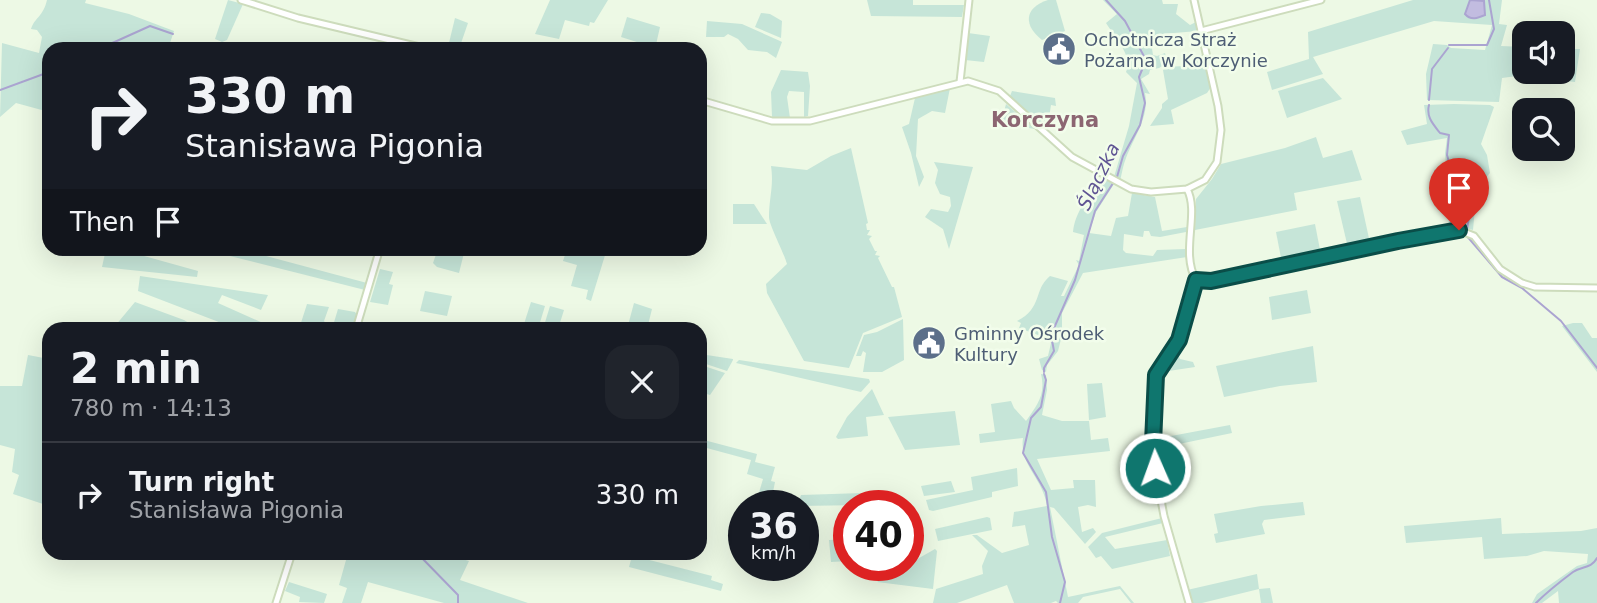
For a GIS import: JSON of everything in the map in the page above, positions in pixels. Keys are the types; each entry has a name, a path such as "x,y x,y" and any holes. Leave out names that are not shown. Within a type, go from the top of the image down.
{"street":[{"path":"241,0 298,18 399,42"},
{"path":"960,82 969,0"},
{"path":"707,102 772,121 806,122 960,82 982,84 999,92 1072,157 1111,179 1143,192 1187,189 1205,180 1212,171 1217,162 1220,141 1218,106 1194,0"},
{"path":"1201,31 1321,0"},
{"path":"1187,189 1192,203 1189,231 1191,265 1196,280 1179,340 1156,375 1153,443 1164,516 1189,603"},
{"path":"1196,280 1211,281 1455,230 1474,236 1500,269 1522,283 1535,287 1597,288"},
{"path":"358,322 378,256"},
{"path":"276,603 290,560"}],"green space":[{"path":"47,0 86,0 85,3 129,14 174,31 170,42 42,42 42,110 16,103 0,117 2,43 39,53 42,37 37,30 31,29"},
{"path":"228,0 243,4 227,40 222,42 215,39"},
{"path":"550,0 608,0 594,23 590,22 589,26 565,20 559,39 535,34"},
{"path":"867,0 913,0 913,5 964,5 962,17 871,16"},
{"path":"1048,0 1056,0 1065,31 1042,40 1032,29 1029,18 1034,8"},
{"path":"1103,0 1162,0 1163,4 1178,4 1176,14 1190,25 1196,22 1198,31 1162,34 1158,40 1151,42 1153,55 1165,53 1167,63 1150,70 1149,74 1141,79 1150,94 1145,93 1143,119 1125,161 1120,181 1114,177 1129,126 1137,83 1126,72 1128,66 1125,53 1106,23 1117,14"},
{"path":"1413,0 1502,0 1499,24 1507,25 1501,46 1512,46 1512,77 1502,78 1499,102 1427,100 1426,74 1433,44 1485,50 1492,25 1434,21 1313,57 1323,74 1272,90 1267,72 1309,59 1308,32"},
{"path":"761,13 770,14 782,21 781,38 755,27"},
{"path":"627,17 660,27 657,42 637,42 621,37"},
{"path":"455,18 468,23 461,42 449,42"},
{"path":"707,21 742,24 782,42 776,58 767,52 748,50 738,39 728,34 724,37 706,37"},
{"path":"968,33 990,36 984,62 965,60"},
{"path":"1575,49 1580,49 1575,82"},
{"path":"1202,55 1211,87 1207,93 1171,110 1174,124 1150,126 1162,104 1168,99 1163,70 1167,67 1184,66"},
{"path":"781,70 808,72 808,116 804,117 804,92 789,91 787,97 790,118 772,117 771,92"},
{"path":"1323,78 1342,99 1287,118 1278,91"},
{"path":"950,88 945,113 932,111 918,119 916,156 924,177 919,187 902,127 909,124 915,98"},
{"path":"1012,91 1055,98 1056,106 1051,105 1049,118 1053,119 1051,126 1046,128 1042,125 1010,96"},
{"path":"1006,104 1035,129 1001,123"},
{"path":"1424,105 1494,107 1481,144 1487,155 1490,173 1477,187 1473,230 1461,227 1416,234 1415,230 1449,224 1447,194 1463,191 1450,167 1434,172 1446,166 1447,138 1407,145 1401,131 1427,124"},
{"path":"1316,137 1323,158 1352,150 1362,180 1294,193 1297,210 1195,230 1196,199 1221,164 1285,148"},
{"path":"851,148 868,223 867,230 870,230 867,235 872,236 869,239 877,251 875,255 880,256 878,258 894,287 902,317 863,333 849,368 804,361 767,293 766,284 787,264 769,217 771,166 807,170"},
{"path":"934,162 973,167 949,249 943,229 925,217 931,209 948,212 951,206 950,197 940,194 935,183 938,170"},
{"path":"1102,178 1114,184 1096,212 1089,233 1111,236 1116,218 1128,216 1132,193 1155,197 1162,231 1187,227 1186,232 1160,237 1151,236 1149,231 1144,231 1143,237 1124,234 1123,250 1126,253 1153,256 1157,250 1186,249 1187,257 1083,273 1062,313 1062,335 1058,351 1047,365 1046,372 1042,370 1039,359 1048,356 1051,343 1049,339 1019,328 1021,323 1017,321 1031,310 1041,287 1050,276 1068,281 1061,296 1064,296 1079,265 1076,260 1079,261 1084,235 1073,232 1074,224 1084,203"},
{"path":"1360,197 1370,243 1348,248 1337,201"},
{"path":"733,204 754,204 767,224 733,224"},
{"path":"1315,224 1321,255 1282,263 1276,232"},
{"path":"104,256 144,256 198,271 197,277 102,267"},
{"path":"230,256 266,256 367,283 365,290"},
{"path":"436,256 463,256 459,273 437,267 433,263"},
{"path":"565,256 605,256 591,301 586,299 588,290 571,286 577,265 563,261"},
{"path":"380,269 393,272 389,284 393,285 388,305 370,302"},
{"path":"140,276 268,295 261,310 222,295 218,303 261,322 219,322 138,291"},
{"path":"1307,290 1311,313 1272,320 1269,297"},
{"path":"425,291 452,296 447,316 420,311"},
{"path":"135,302 187,322 118,322"},
{"path":"531,302 545,306 540,322 525,322"},
{"path":"634,303 652,309 649,322 629,322"},
{"path":"307,304 329,307 325,322 301,322"},
{"path":"550,306 564,310 560,322 545,322"},
{"path":"338,309 355,312 357,315 354,322 334,322"},
{"path":"903,319 904,360 882,372 863,372 866,353 863,351 861,356 856,356 864,335 877,332"},
{"path":"1582,323 1592,338 1597,338 1597,372 1562,326"},
{"path":"1313,346 1317,382 1224,397 1216,366"},
{"path":"1176,351 1180,359 1193,362 1195,367 1162,372"},
{"path":"28,355 42,358 42,504 13,494 19,475 12,472 15,449 0,445 0,386 22,386"},
{"path":"707,355 733,359 727,371 707,364"},
{"path":"739,360 869,379 870,382 861,392 736,363"},
{"path":"707,367 725,373 710,395 707,394"},
{"path":"1041,374 1046,375 1047,390 1042,415 1062,421 1089,421 1091,440 1108,438 1110,451 1037,459 1051,490 1074,488 1073,480 1095,480 1096,507 1078,507 1082,532 1093,528 1096,532 1085,544 1054,508 1050,507 1068,597 1120,586 1134,603 1131,603 1120,589 1083,597 1078,603 1014,603 1007,585 957,603 933,603 936,589 983,574 982,566 988,551 972,535 977,535 1002,553 1029,545 1025,525 1012,527 1014,512 1047,506 1041,487 1024,456 1023,438 980,443 979,434 995,432 991,404 1011,401 1026,421 1041,394"},
{"path":"1102,383 1106,417 1089,420 1087,384"},
{"path":"872,389 884,415 866,417 868,436 838,439 836,437 847,417"},
{"path":"955,411 960,445 905,450 888,417"},
{"path":"1230,425 1232,433 1155,449 1155,439"},
{"path":"707,441 757,454 755,462 775,467 771,481 775,482 773,490 760,490 763,479 747,474 751,460 707,448"},
{"path":"1017,468 1018,486 992,492 992,497 929,510 926,500 973,490 971,477"},
{"path":"951,481 955,492 924,496 921,486"},
{"path":"819,494 833,494 833,505 819,506"},
{"path":"1303,502 1305,515 1264,520 1262,524 1265,534 1216,543 1214,534 1218,533 1214,514"},
{"path":"990,518 992,530 938,541 935,529"},
{"path":"1162,518 1163,523 1105,537 1115,549 1167,540 1170,556 1112,569 1101,556 1096,558 1088,547 1102,533"},
{"path":"1501,518 1502,534 1597,528 1597,603 1559,603 1558,591 1542,603 1532,603 1537,594 1577,566 1587,563 1588,554 1544,551 1527,556 1484,559 1482,537 1406,543 1404,526"},
{"path":"829,540 833,540 833,562 831,562"},
{"path":"935,549 937,551 933,589 877,582 924,581 924,555"},
{"path":"346,560 466,560 469,561 460,580 528,603 444,603 368,582 361,603 342,603 347,588 339,585"},
{"path":"631,560 649,560 712,576 711,580 723,584 721,591 629,567"},
{"path":"1257,574 1259,589 1202,603 1191,603 1187,590"},
{"path":"289,582 327,594 324,603 299,602 300,597 285,591"},
{"path":"1270,588 1273,603 1261,603 1259,589"}],"shaded area":[{"path":"1470,0 1484,1 1485,15 1472,18 1465,14"}],"waterway":[{"name":"Ślączka","path":"1044,372 1054,351 1051,335 1075,280 1095,211 1117,177 1123,156 1140,125 1145,103 1139,77 1146,60 1125,21 1106,0"},
{"path":"1449,45 1487,45 1494,29 1489,0"},
{"path":"115,42 150,26 173,34"},
{"path":"1429,100 1432,69 1448,48"},
{"path":"0,90 42,75"},
{"path":"1429,105 1429,117 1440,133 1449,135 1449,162 1467,192 1469,217 1466,235 1502,277 1522,288 1561,321 1597,368"},
{"name":"Ślączka","path":"1044,374 1046,380 1041,407 1031,418 1023,453 1046,492 1052,537 1065,582 1060,603"},
{"path":"1536,603 1573,572 1589,566 1597,558"},
{"path":"424,560 458,595 458,603"}],"place":[{"name":"Ochotnicza Straż Pożarna w Korczynie","path":"1059,49"},
{"name":"Gminny Ośrodek Kultury","path":"929,343"}],"district":[{"name":"Korczyna","path":"1045,120"}],"route":[{"path":"1155,468 1153,443 1156,375 1183,331 1196,280 1211,281 1459,230"}]}
